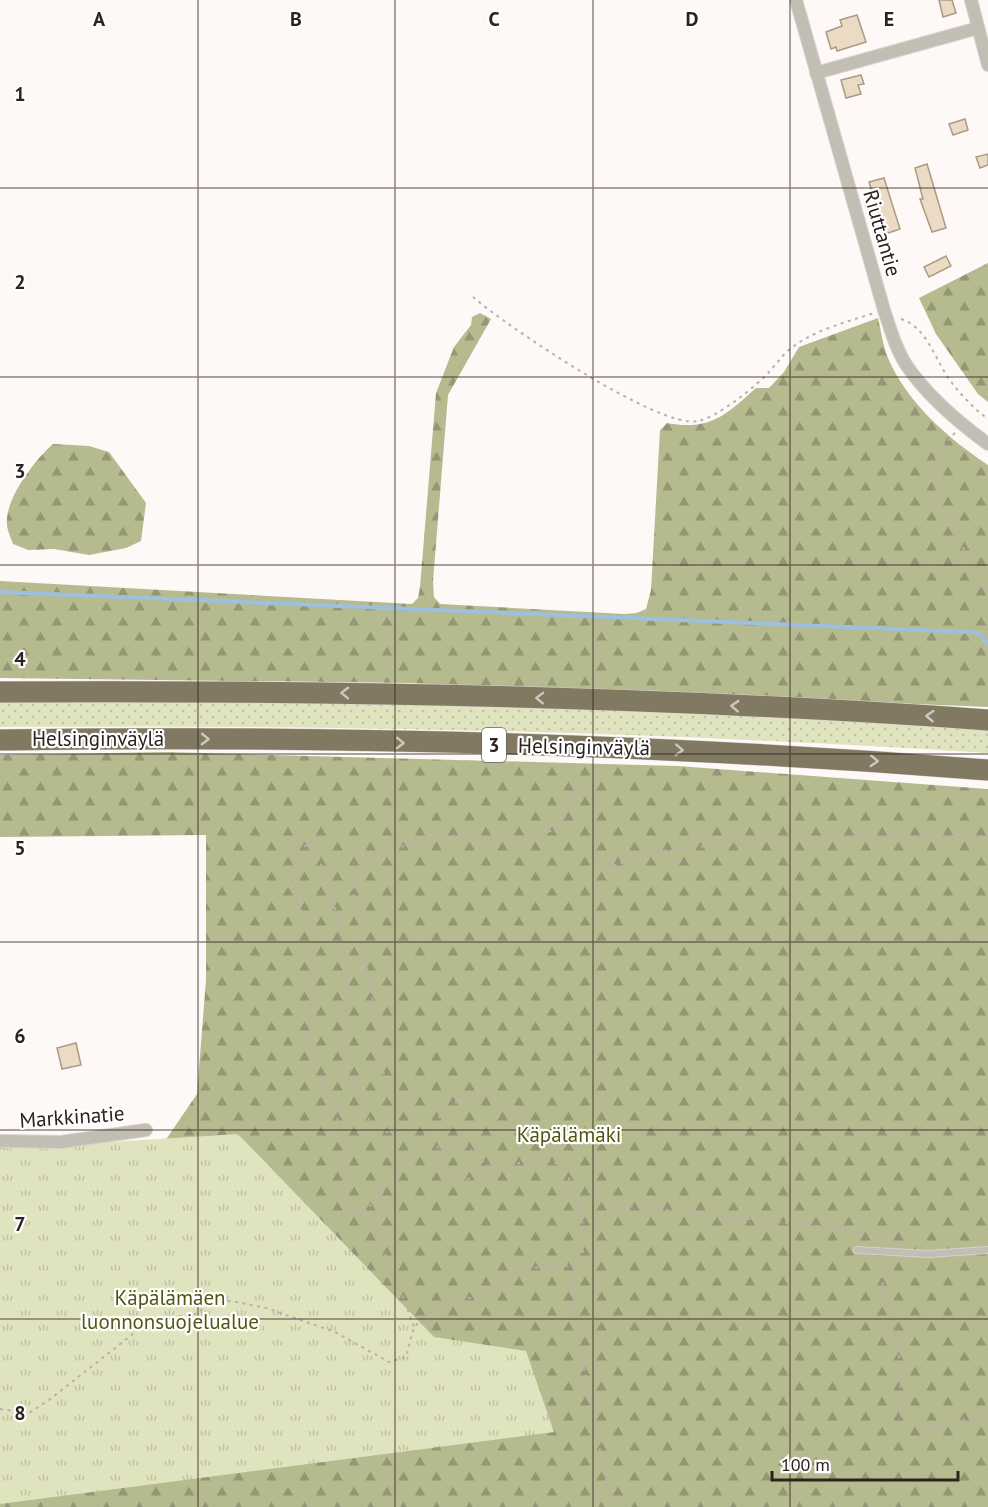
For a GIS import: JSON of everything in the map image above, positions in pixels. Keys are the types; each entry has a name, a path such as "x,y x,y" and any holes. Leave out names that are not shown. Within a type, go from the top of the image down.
{"highway":[{"name":"3","path":"0,692 294,692 459,695 988,720"},
{"name":"Helsinginväylä","path":"0,740 170,738 676,749 988,770"}],"street":[{"name":"Riuttantie","path":"796,0 886,315 906,365 962,424 988,444"},
{"path":"970,0 988,65"},
{"path":"816,72 978,28"},
{"name":"Markkinatie","path":"0,1141 61,1142 146,1130"}],"lane":[{"path":"857,1250 921,1253 988,1250"}],"path":[{"path":"473,297 505,324 573,367 668,418 686,422 706,418 733,401 758,382 780,358 805,338 843,322 886,315 915,326 962,396 988,419"},
{"path":"962,424 934,462 934,479 952,527 988,589"},
{"path":"564,1171 552,1143 530,1123 489,1098 466,1094 442,1113 369,1207 354,1215 342,1202 344,1144 334,1106 317,1073 309,1038 312,930 299,907 290,875 296,847 313,845 326,872 346,965 348,987 344,1057 370,1122 392,1134 410,1130 407,1104 391,1090 382,1069 372,995 353,894 354,870 365,856 447,835 491,841 532,837 560,828 575,789 589,786 597,793 591,848 596,859 612,866 653,852 789,837 988,837"},
{"path":"496,1171 480,1162 465,1144 452,1141 439,1145 434,1157 441,1178 456,1182 496,1171 538,1159 549,1159 560,1165 569,1178 584,1232 584,1249 576,1265 573,1286 581,1361 612,1507"},
{"path":"384,1189 372,1227 394,1273 414,1327"},
{"path":"584,1232 610,1213 638,1203 671,1211 816,1226 885,1237 921,1253"},
{"path":"881,1251 884,1302 894,1332 902,1372 898,1409 903,1420 926,1428 988,1415"},
{"path":"0,1409 29,1413 143,1326 164,1318 195,1314 211,1303 231,1301 276,1312 335,1332 389,1362 406,1357 414,1327 430,1312 489,1291 507,1276 539,1267 576,1265"}],"green space":[{"path":"988,263 988,402 978,394 936,334 919,298"},
{"path":"480,313 491,319 448,395 433,581 434,597 440,604 624,614 637,613 646,609 651,590 660,430 667,423 695,425 716,419 756,388 769,388 784,372 799,347 878,318 888,358 906,390 944,432 988,465 988,707 409,683 0,678 0,581 412,604 418,598 420,587 436,393 454,347 471,325 472,317"},
{"path":"53,444 89,446 109,452 146,503 141,541 126,548 89,555 54,549 28,550 13,544 7,526 10,504 22,481"},
{"path":"0,701 438,703 770,717 988,729 988,753 742,740 494,731 371,728 0,727"},
{"name":"Käpälämäki","path":"167,752 678,766 988,789 988,1507 0,1507 0,1148 117,1158 165,1141 197,1094 206,980 206,835 0,837 0,755"},
{"name":"Käpälämäen luonnonsuojelualue","path":"238,1134 434,1337 526,1351 554,1432 0,1504 0,1149"}],"building":[{"path":"939,0 952,0 956,13 943,17"},
{"path":"857,15 866,42 837,51 836,47 831,49 826,32 842,26 840,20"},
{"path":"861,75 864,84 858,85 861,94 846,98 841,80"},
{"path":"965,119 968,130 953,135 949,124"},
{"path":"988,154 988,165 980,168 976,157"},
{"path":"927,164 946,228 932,232 920,199 923,199 915,168"},
{"path":"884,178 900,229 885,234 869,182"},
{"path":"946,256 951,266 929,277 924,267"},
{"path":"76,1043 81,1065 62,1069 57,1048"}],"waterway":[{"path":"0,592 967,632 979,633 988,644"}]}
